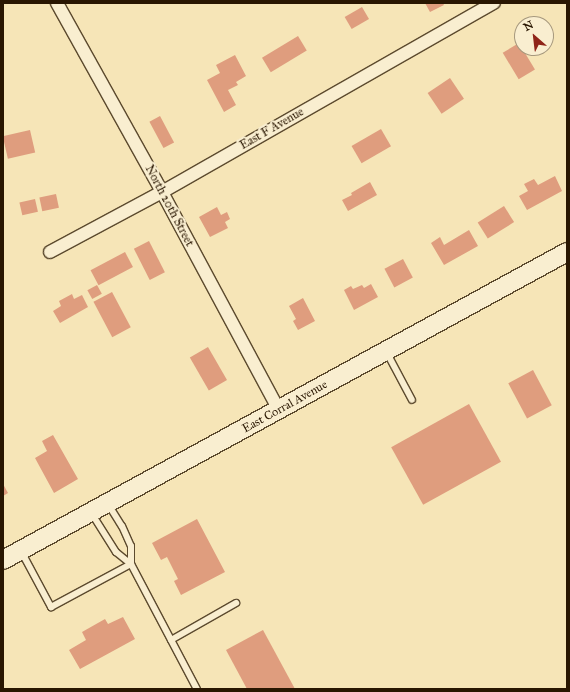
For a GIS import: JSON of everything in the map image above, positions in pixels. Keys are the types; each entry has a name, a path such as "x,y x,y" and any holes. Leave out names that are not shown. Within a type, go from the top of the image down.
{"main road":[{"name":"East Corral Avenue","path":"3,560 567,252"}],"street":[{"name":"North 20th Street","path":"57,3 162,192 279,410"},
{"name":"East F Avenue","path":"50,252 162,192 494,3"}],"lane":[{"path":"386,351 412,400"},
{"path":"108,504 122,526 131,546 131,564"},
{"path":"91,513 116,552 131,564 197,689"},
{"path":"21,551 52,608 131,564"},
{"path":"171,640 236,603"}],"building":[{"path":"425,3 443,3 444,5 430,12"},
{"path":"362,7 369,19 352,29 345,17"},
{"path":"298,36 307,51 271,72 262,58"},
{"path":"514,46 514,56 527,56 535,70 519,79 503,53"},
{"path":"235,55 246,76 236,82 238,85 228,90 236,105 224,112 207,80 220,73 216,65"},
{"path":"450,78 464,99 442,114 428,93"},
{"path":"160,116 174,142 163,148 149,122"},
{"path":"381,129 391,146 362,163 352,146"},
{"path":"30,130 35,152 8,159 3,136"},
{"path":"555,176 562,191 527,210 519,196 528,191 524,184 534,179 538,185"},
{"path":"370,182 377,195 348,211 342,200 352,195 351,193"},
{"path":"56,194 59,208 42,211 39,198"},
{"path":"35,199 38,212 22,215 19,203"},
{"path":"504,206 514,222 488,239 478,222"},
{"path":"217,207 221,215 227,212 230,219 225,222 228,228 210,237 199,217"},
{"path":"469,230 478,246 444,265 431,243 440,237 444,245"},
{"path":"149,241 165,272 150,280 134,249"},
{"path":"125,252 133,267 99,285 91,270"},
{"path":"403,259 413,278 394,287 384,269"},
{"path":"371,284 378,297 354,310 344,290 351,286 353,289 362,285 364,288"},
{"path":"97,285 102,294 92,299 87,290"},
{"path":"112,292 131,327 112,337 93,302"},
{"path":"72,294 74,299 82,295 88,307 60,323 53,311 61,306 59,301"},
{"path":"303,298 315,321 298,330 293,321 296,319 289,306"},
{"path":"208,347 227,380 209,390 190,358"},
{"path":"533,370 552,405 527,418 508,383"},
{"path":"469,404 501,462 423,505 391,447"},
{"path":"53,435 78,479 54,493 35,458 47,451 42,441"},
{"path":"3,484 8,493 3,496"},
{"path":"197,519 225,572 181,595 174,581 178,579 167,557 161,560 152,543"},
{"path":"123,617 135,639 80,669 69,650 86,640 82,632 105,619 108,624"},
{"path":"263,630 295,689 247,689 226,650"}]}
